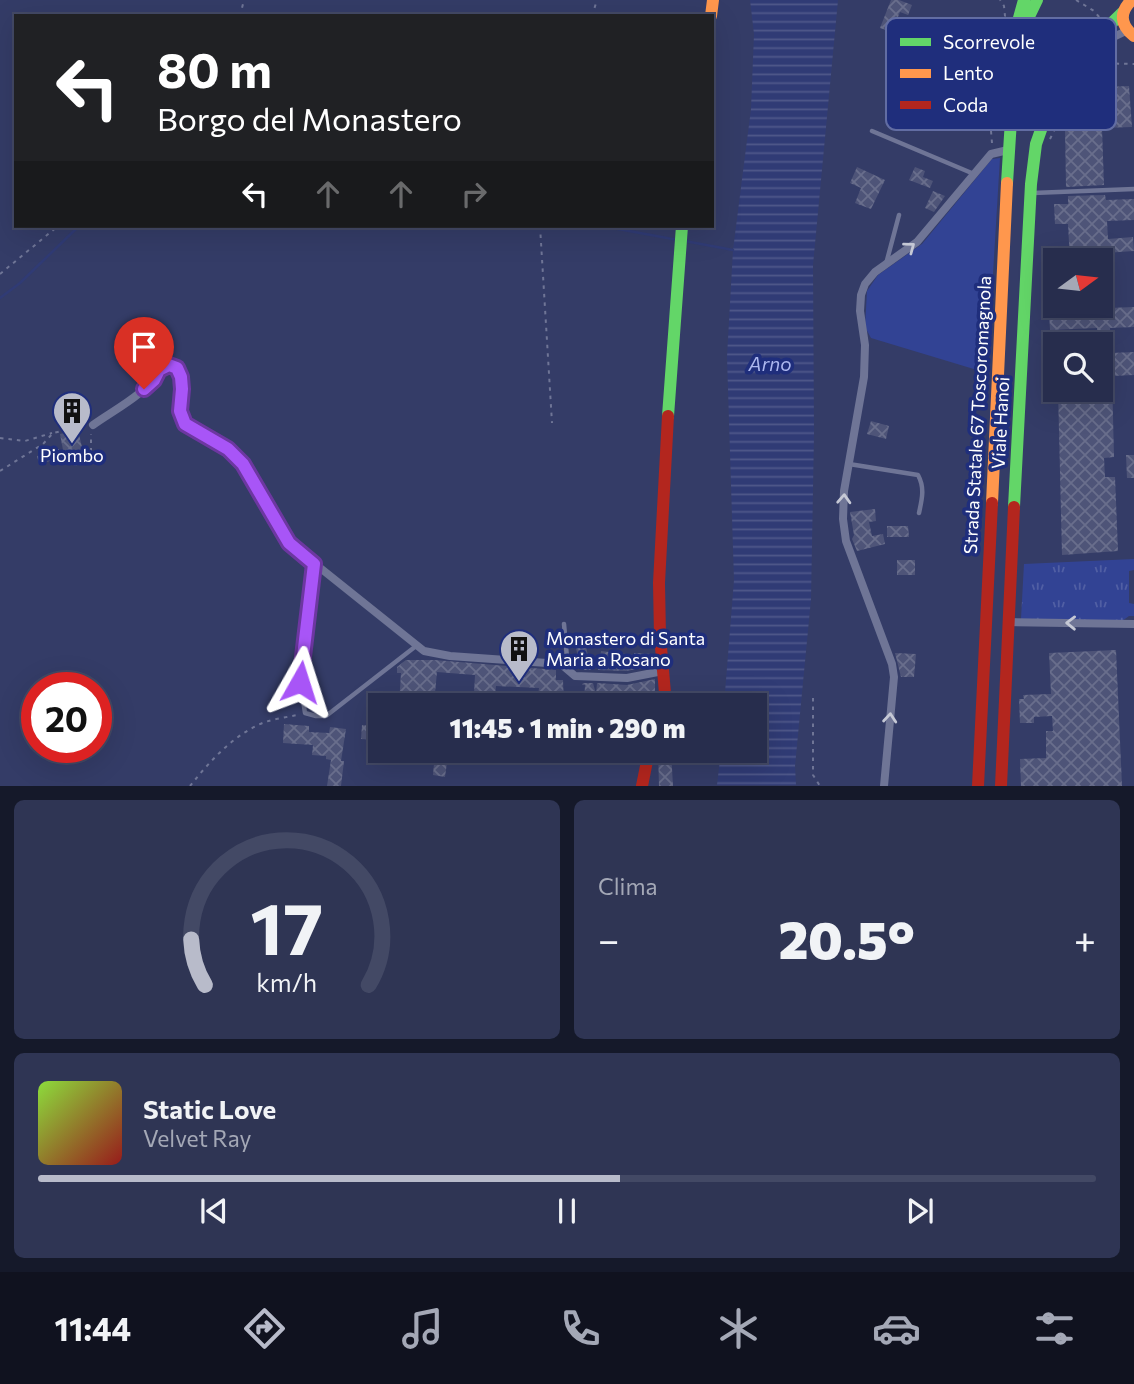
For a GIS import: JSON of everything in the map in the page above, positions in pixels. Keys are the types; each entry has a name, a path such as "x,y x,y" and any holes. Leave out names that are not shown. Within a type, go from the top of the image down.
{"main road":[{"name":"Strada Statale 67 Toscoromagnola","path":"1019,18 1024,0"},
{"name":"Strada Statale 67 Toscoromagnola","path":"1029,18 1037,0"},
{"name":"Viale Hanoi","path":"1127,4 1123,25 1130,33"},
{"name":"Viale Hanoi","path":"1114,18 1127,4"},
{"name":"Strada Statale 67 Toscoromagnola","path":"978,786 1002,152 1005,130"},
{"name":"Viale Hanoi","path":"1001,786 1030,193 1036,144 1041,130"},
{"path":"665,693 659,583 662,499 682,228"},
{"path":"642,786 647,763"}],"street":[{"path":"884,786 894,677 892,664 846,541 843,519 844,491 864,377 865,345 860,311 861,295 865,284 875,272 917,242 991,155 1002,152"},
{"path":"93,425 144,389 154,380 159,370 169,365 177,368 182,389 180,411 185,424 228,449 243,464 289,543 424,651 450,656 561,664 575,676 620,678 663,671"},
{"path":"1008,622 1134,624"}],"lane":[{"path":"872,131 975,175"},
{"path":"1030,193 1134,190"},
{"path":"886,265 900,215"},
{"path":"849,464 918,475 923,492 919,513"},
{"path":"314,564 300,682 305,713 326,716 416,646"},
{"path":"564,624 569,670"}],"path":[{"path":"1000,0 1004,6 1005,18"},
{"path":"1004,6 1007,0"},
{"path":"1116,64 1134,64"},
{"path":"991,130 993,147 1002,152"},
{"path":"1049,141 1054,130"},
{"path":"0,274 56,228"},
{"path":"540,228 552,423"},
{"path":"0,438 25,441 65,429 93,425 88,462 76,465 66,463 58,457 58,449"},
{"path":"0,471 43,444 53,433"},
{"path":"814,698 813,775 820,786"},
{"path":"190,786 211,760 238,738 264,723 305,713"}],"green space":[{"path":"1000,158 987,373 871,338 865,327 867,291 878,275 922,244 992,159"},
{"path":"1134,559 1134,570 1129,571 1129,603 1134,604 1134,616 1122,621 1021,619 1024,564"}],"water":[{"name":"Arno","path":"750,0 838,0 813,265 811,599 795,766 796,785 717,785 720,763 767,763 767,693 725,693 734,580 727,357 733,250 751,109 754,34"}],"building":[{"path":"891,0 912,5 908,15 900,12 898,18 886,18 886,30 880,28"},
{"path":"1129,86 1132,127 1116,128 1116,87"},
{"path":"1065,130 1102,130 1104,185 1066,187"},
{"path":"857,167 885,180 871,209 855,203 861,188 850,183"},
{"path":"915,167 925,171 923,177 933,181 930,188 909,180"},
{"path":"933,191 945,196 934,212 925,208"},
{"path":"1105,195 1106,200 1134,199 1134,220 1107,221 1108,239 1133,237 1134,251 1113,252 1113,248 1069,248 1068,224 1055,224 1054,204 1068,204 1068,196"},
{"path":"1134,307 1134,327 1110,328 1110,332 1097,332 1097,328 1050,330 1049,318 1113,318 1113,308"},
{"path":"135,339 138,344 143,341 157,364 142,375 134,362 129,365 124,356 132,351 128,344"},
{"path":"1134,352 1134,375 1113,376 1113,353"},
{"path":"1058,402 1113,402 1114,457 1104,458 1105,477 1115,477 1118,551 1062,555"},
{"path":"871,421 889,426 886,439 867,434"},
{"name":"Piombo","path":"78,430 85,460 72,463 70,456 39,464 37,456 63,450 60,434"},
{"path":"1126,455 1134,455 1134,478 1127,478"},
{"path":"875,509 876,521 869,522 872,536 883,534 885,544 857,551 852,539 854,535 850,512"},
{"path":"887,526 908,526 909,537 887,537"},
{"path":"897,560 915,560 915,575 897,575"},
{"path":"585,641 591,670 584,670 585,657 578,658 575,643"},
{"path":"1116,650 1122,786 1021,786 1020,759 1046,758 1046,731 1053,731 1052,716 1034,717 1034,723 1020,723 1019,699 1024,699 1023,695 1051,694 1049,653"},
{"path":"601,651 651,654 652,666 626,671 598,670"},
{"path":"895,653 916,654 914,677 901,677"},
{"name":"Monastero di Santa Maria a Rosano","path":"406,660 556,670 556,680 563,680 564,693 538,693 539,688 496,686 495,693 474,693 475,675 437,672 435,693 400,693 401,673 397,673 397,667"},
{"path":"655,679 655,693 596,693 597,683 627,685"},
{"path":"583,683 593,683 596,693 585,693"},
{"path":"284,724 309,726 309,732 329,733 330,727 346,729 341,761 344,761 341,786 327,786 331,760 326,759 326,756 312,755 313,745 283,743"},
{"path":"362,725 368,725 368,739 361,739"},
{"path":"434,763 447,763 445,777 433,775"},
{"path":"658,763 672,763 673,786 659,786"}],"waterway":[{"path":"0,298 20,283 77,228"},
{"path":"613,228 678,240"},
{"path":"685,241 733,250"}],"traffic: fast":[{"path":"1019,18 1024,0"},
{"path":"1028,18 1037,0"},
{"path":"1116,19 1122,13"},
{"path":"1007,183 1010,130"},
{"path":"1014,507 1031,184 1036,144 1041,130"},
{"path":"668,416 682,228"}],"traffic: slow":[{"path":"711,14 713,0"},
{"path":"1132,0 1125,9 1123,18 1126,27 1134,36"},
{"path":"992,503 1007,183"}],"traffic: jam":[{"path":"665,693 659,583 668,416"},
{"path":"978,786 992,503"},
{"path":"1001,786 1014,507"},
{"path":"642,786 647,763"}],"place":[{"name":"Piombo","path":"72,445"},
{"name":"Monastero di Santa Maria a Rosano","path":"519,683"}],"route":[{"path":"144,389 154,380 159,370 169,365 177,368 181,377 183,400 180,411 185,424 228,449 243,464 289,543 314,564 300,682"}]}
